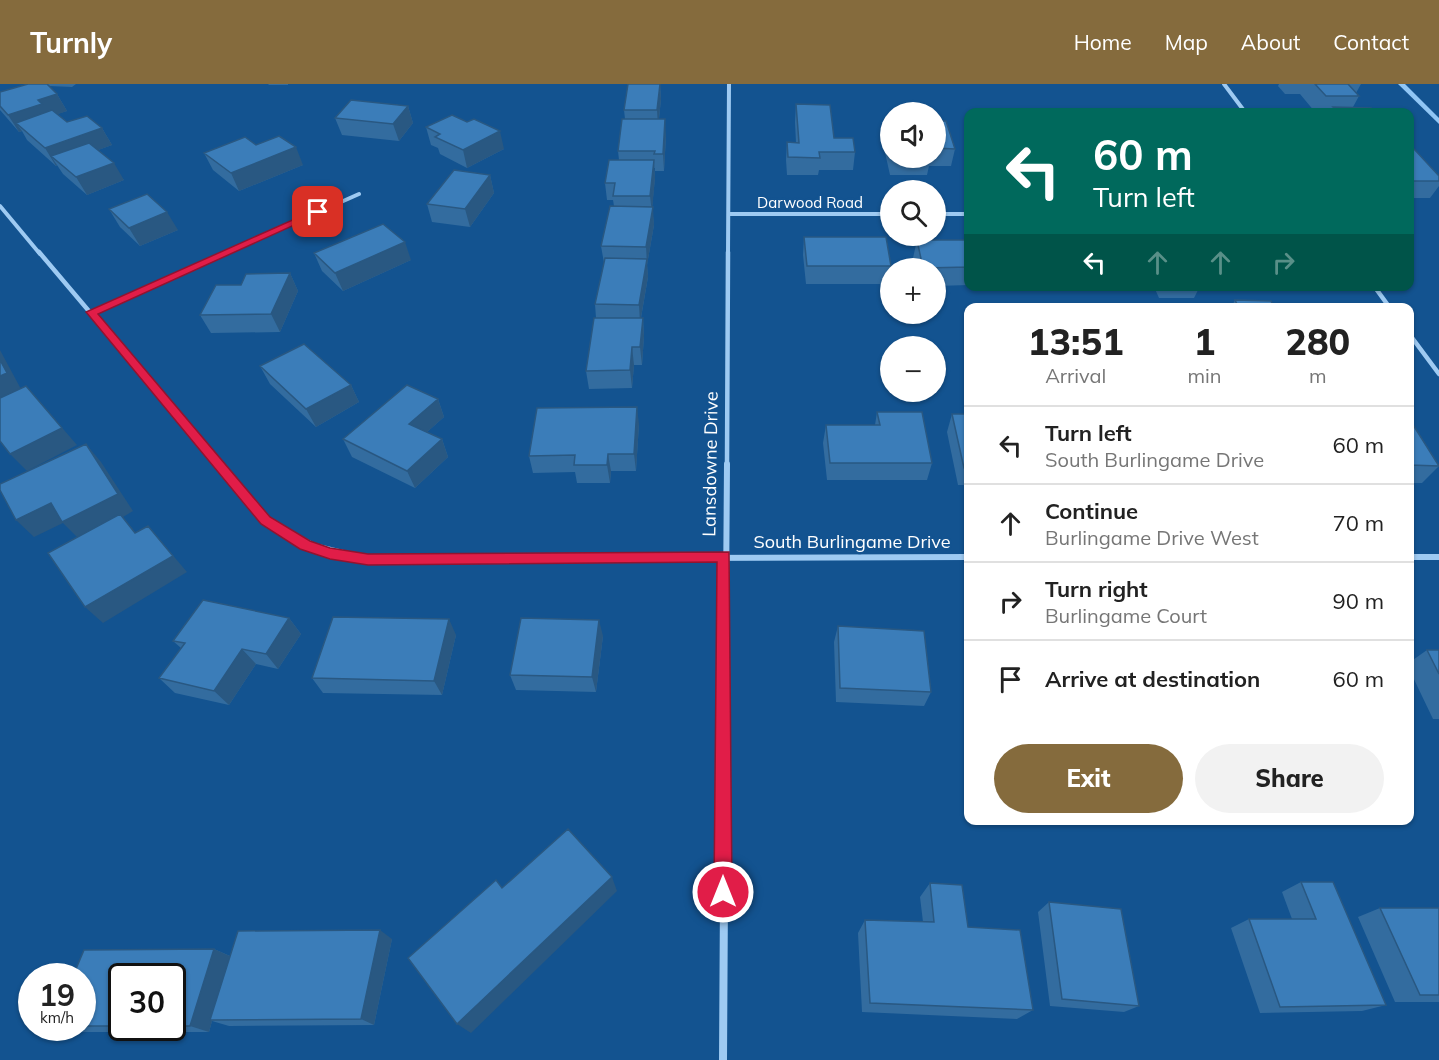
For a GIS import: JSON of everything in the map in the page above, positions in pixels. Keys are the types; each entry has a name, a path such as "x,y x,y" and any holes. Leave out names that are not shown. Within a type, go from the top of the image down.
{"street":[{"name":"Lansdowne Drive","path":"723,1060 724,556 730,214 729,84"},
{"path":"1224,84 1242,108"},
{"path":"92,312 359,194"},
{"name":"South Burlingame Drive","path":"0,206 92,312 265,520 305,545 330,553 368,559 964,557"},
{"name":"Darwood Road","path":"730,214 880,214"},
{"path":"946,214 964,214"},
{"path":"1414,340 1439,374"},
{"path":"1414,557 1439,557"}],"building":[{"path":"28,84 47,84 57,94 38,100 42,104 8,115 0,106 0,92"},
{"path":"628,84 660,84 657,110 624,110"},
{"path":"1315,84 1348,84 1359,96 1326,96"},
{"path":"351,100 408,106 393,124 335,118"},
{"path":"796,104 830,105 834,138 853,138 855,152 819,152 820,158 788,157 787,142 799,143"},
{"path":"52,110 67,122 87,116 102,128 45,148 16,123"},
{"path":"452,115 467,122 474,119 500,131 463,150 435,137 440,134 426,127"},
{"path":"622,119 665,119 663,154 654,154 655,151 618,151"},
{"path":"946,121 955,149 946,149"},
{"path":"279,136 296,147 231,173 204,153 245,137 256,145"},
{"path":"89,143 114,163 76,177 51,156"},
{"path":"1414,149 1439,176 1439,181 1414,181"},
{"path":"609,160 654,160 650,196 613,196 615,183 605,183"},
{"path":"454,170 490,175 465,209 427,204"},
{"path":"147,194 167,212 129,228 109,209"},
{"path":"610,206 653,207 646,247 601,246"},
{"path":"383,224 405,242 335,273 314,253"},
{"path":"804,237 880,237 880,246 888,246 890,258 880,258 880,266 807,266"},
{"path":"946,240 964,240 964,267 946,268 946,258 921,258 918,246 946,246"},
{"path":"605,258 647,259 639,305 595,304"},
{"path":"290,273 271,314 200,315 216,285 241,285 246,274"},
{"path":"1235,300 1271,301 1272,303 1236,303"},
{"path":"594,318 643,318 640,347 632,347 630,370 586,371"},
{"path":"304,344 351,385 306,409 260,366"},
{"path":"0,360 7,373 0,376"},
{"path":"407,385 438,399 409,424 442,439 407,471 343,439"},
{"path":"26,386 62,428 10,454 0,441 0,398"},
{"path":"637,407 634,454 608,454 607,465 574,465 575,455 529,456 537,408"},
{"path":"877,412 922,412 932,463 830,463 826,425 880,425"},
{"path":"952,414 964,414 964,468"},
{"path":"1414,426 1439,466 1414,465"},
{"path":"86,444 118,494 62,522 51,503 16,520 0,490 0,484"},
{"path":"120,514 135,533 148,526 173,556 85,607 48,553"},
{"path":"203,600 289,618 266,654 242,649 214,691 159,678 185,643 173,641"},
{"path":"333,617 449,619 434,681 312,678"},
{"path":"521,618 599,620 592,677 510,675"},
{"path":"838,626 924,631 931,692 840,688"},
{"path":"1427,650 1439,650 1439,674"},
{"path":"568,829 612,877 457,1024 408,958 496,880 502,888"},
{"path":"1301,882 1333,882 1386,1005 1280,1007 1249,919 1316,919"},
{"path":"930,883 962,885 968,927 1020,930 1033,1010 870,1003 865,920 934,922"},
{"path":"1049,902 1121,909 1139,1006 1062,999"},
{"path":"1380,908 1439,908 1439,995 1420,995"},
{"path":"380,930 361,1019 210,1020 238,931"},
{"path":"214,949 190,1026 186,1026 186,963 108,963 108,1026 96,1026 96,963 78,963 84,950"}],"waterway":[{"path":"1401,84 1439,122"}],"route":[{"path":"318,212 92,312 265,520 305,545 330,553 368,559 724,556 723,892"}]}
